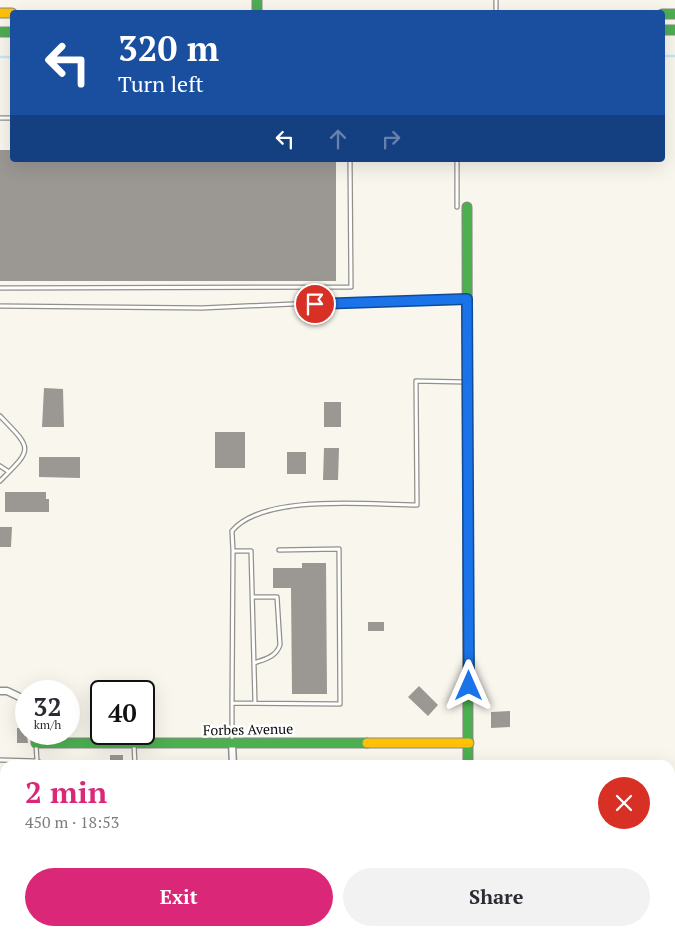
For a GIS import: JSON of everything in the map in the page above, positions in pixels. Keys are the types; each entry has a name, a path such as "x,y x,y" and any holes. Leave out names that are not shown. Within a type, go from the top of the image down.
{"street":[{"path":"467,207 468,760"},
{"path":"0,691 7,691 15,695"},
{"path":"232,743 233,760"},
{"name":"Forbes Avenue","path":"155,744 469,743"}],"lane":[{"path":"0,288 351,287 350,162"},
{"path":"457,162 457,207"},
{"path":"0,306 202,308 467,299"},
{"path":"232,743 232,532 239,523 250,516 268,510 309,504 417,505 416,381 468,382"},
{"path":"0,416 24,440 26,452 24,457 0,481"},
{"path":"0,466 9,472"},
{"path":"232,703 340,704 339,549 279,550"},
{"path":"233,551 251,551 255,703"},
{"path":"253,597 277,597 280,645 278,652 271,657 254,663"},
{"path":"36,745 37,760"},
{"path":"134,745 135,760"}],"building":[{"path":"0,150 10,150 10,162 336,162 336,281 0,281"},
{"path":"44,388 63,389 64,427 42,427"},
{"path":"324,402 341,402 341,427 324,427"},
{"path":"215,432 245,432 245,468 215,468"},
{"path":"324,448 339,448 338,480 323,480"},
{"path":"287,452 306,452 306,474 287,474"},
{"path":"39,457 80,457 80,478 39,477"},
{"path":"5,492 46,492 46,499 49,499 49,512 5,512"},
{"path":"0,527 12,527 11,547 0,547"},
{"path":"302,563 326,563 327,694 292,694 291,588 273,588 273,568 302,568"},
{"path":"368,622 384,622 384,631 368,631"},
{"path":"419,686 438,705 428,716 408,697"},
{"path":"510,711 510,727 491,728 491,712"},
{"path":"110,755 123,755 123,760 110,760"}],"waterway":[{"path":"665,56 675,56"},
{"path":"0,57 10,57"}],"traffic: fast":[{"path":"257,0 257,10"},
{"path":"665,14 675,14"},
{"path":"665,30 675,30"},
{"path":"0,32 10,32"},
{"path":"467,207 468,760"},
{"path":"80,743 367,743"}],"traffic: slow":[{"path":"0,13 10,13"},
{"path":"367,743 469,743"}],"route":[{"path":"315,304 467,299 469,686"}]}
